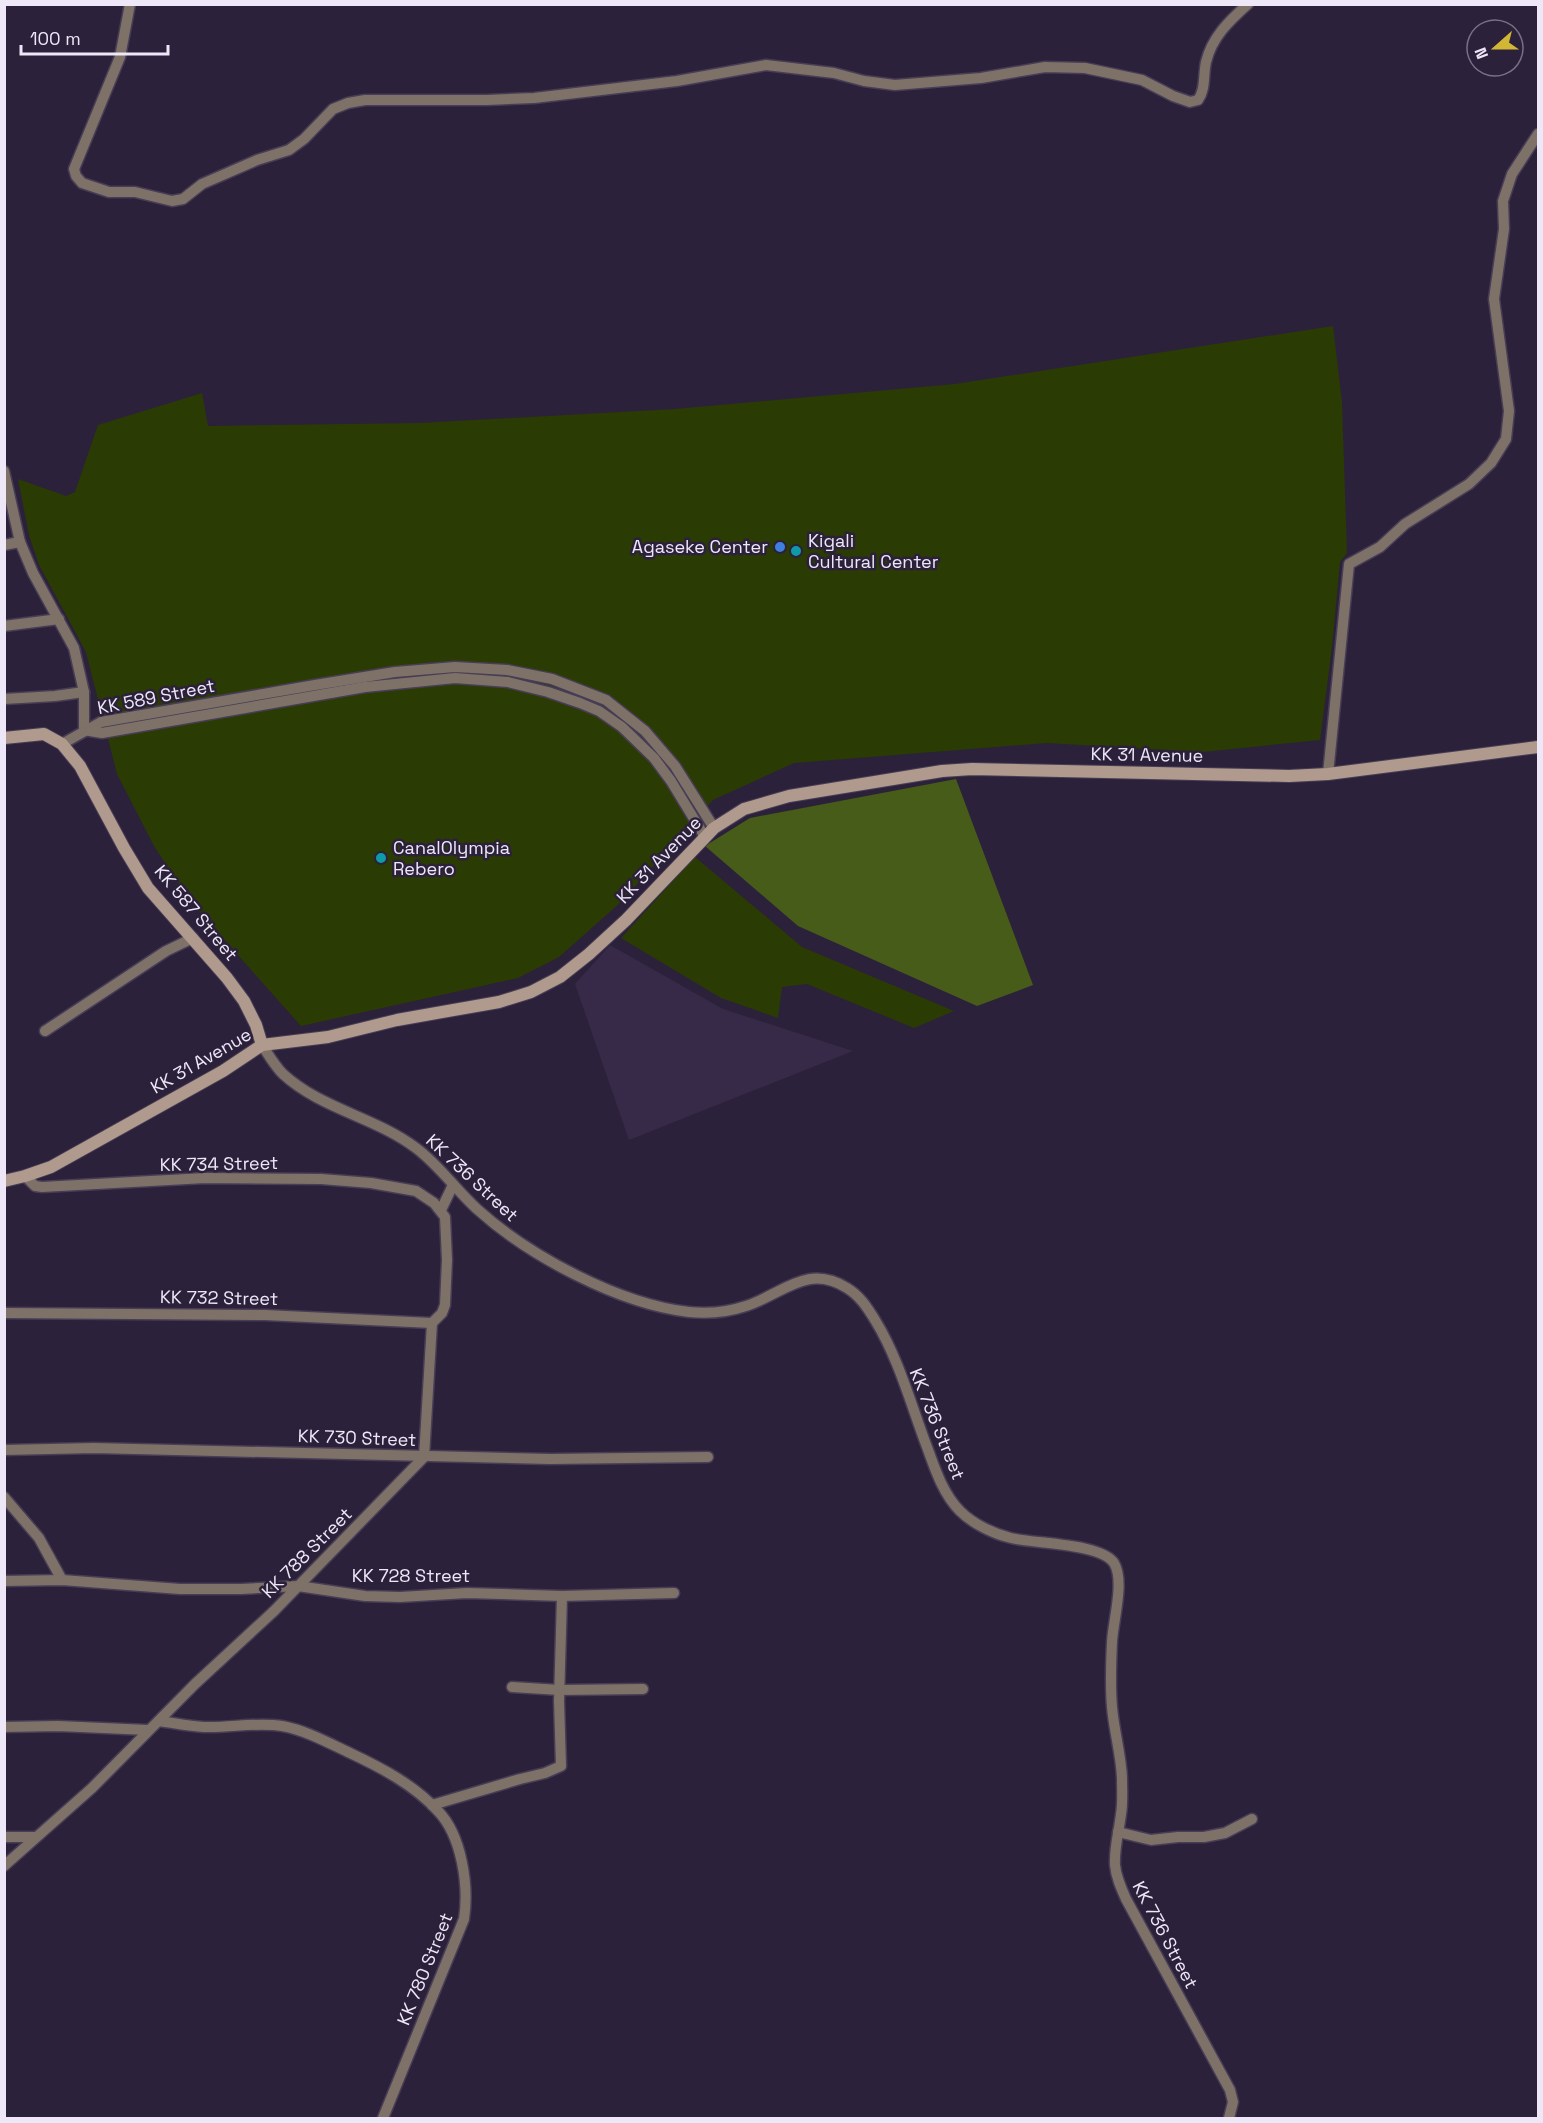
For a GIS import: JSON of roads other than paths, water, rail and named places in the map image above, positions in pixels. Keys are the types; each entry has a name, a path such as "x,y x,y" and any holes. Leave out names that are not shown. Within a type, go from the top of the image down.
{"main road":[{"path":"4,738 44,734 62,744"},
{"name":"KK 587 Street","path":"62,744 80,766 148,888 193,938 244,1001 256,1024 262,1045"},
{"name":"KK 31 Avenue","path":"4,1181 51,1167 223,1071 262,1045 328,1037 397,1020 500,1002 531,992 560,977 589,954 626,920 710,832 744,809 789,796 942,771 972,769 1242,775 1328,774 1539,747"}],"street":[{"path":"130,4 120,57 75,169 76,176 82,183 109,192 135,192 172,201 183,199 202,184 229,171 288,150 333,110 348,103 365,100 534,98 677,81 765,65 834,73 864,81 896,85 981,78 1046,67 1085,68 1142,80 1190,102 1198,100 1203,93 1206,63 1213,43 1229,20 1248,4"},
{"path":"1328,774 1349,564 1380,547 1405,524 1469,484 1491,463 1506,439 1509,411 1494,299 1504,229 1503,201 1512,174 1539,134"},
{"path":"5,472 20,542 33,573 74,648 84,692 84,730 62,744"},
{"path":"4,545 20,542"},
{"path":"4,626 58,619"},
{"name":"KK 589 Street","path":"84,730 102,733 365,687 454,678 508,682 580,703 599,711 622,727 654,758 710,832"},
{"path":"4,699 84,692"},
{"path":"45,1031 166,951 193,938"},
{"name":"KK 736 Street","path":"262,1045 281,1073 319,1099 415,1147 503,1232 538,1255 629,1297 686,1312 704,1313 743,1307 762,1300 790,1284 821,1278 839,1283 863,1302 881,1330 938,1475 961,1512 979,1525 1010,1538 1099,1551 1112,1560 1119,1578 1112,1638 1111,1693 1121,1754 1122,1810 1115,1868 1119,1883 1227,2084 1233,2102 1230,2118"},
{"name":"KK 734 Street","path":"25,1176 35,1186 42,1187 205,1178 321,1179 371,1183 416,1191 426,1196 441,1210"},
{"path":"424,1457 432,1323 442,1313 446,1294 446,1231 445,1217 441,1210 453,1185"},
{"name":"KK 732 Street","path":"4,1313 264,1315 432,1323"},
{"name":"KK 730 Street","path":"4,1450 94,1448 550,1459 708,1457"},
{"name":"KK 788 Street","path":"4,1866 92,1788 148,1730 298,1586 424,1457"},
{"path":"4,1497 39,1538 63,1580"},
{"name":"KK 728 Street","path":"4,1581 63,1580 180,1589 298,1586 365,1596 400,1597 476,1593 562,1596 674,1593"},
{"path":"432,1805 545,1773 561,1766 562,1596"},
{"path":"512,1687 560,1690 643,1689"},
{"name":"KK 780 Street","path":"159,1721 205,1727 256,1725 284,1727 329,1743 369,1762 415,1790 444,1818 452,1832 460,1854 467,1899 464,1919 383,2118"},
{"path":"4,1727 70,1726 148,1730"},
{"path":"1118,1832 1151,1840 1204,1837 1225,1833 1252,1819"},
{"path":"4,1837 34,1838"}],"place":[{"name":"Agaseke Center","path":"780,547"},
{"name":"Kigali Cultural Center","path":"796,551"},
{"name":"CanalOlympia Rebero","path":"381,858"}]}
